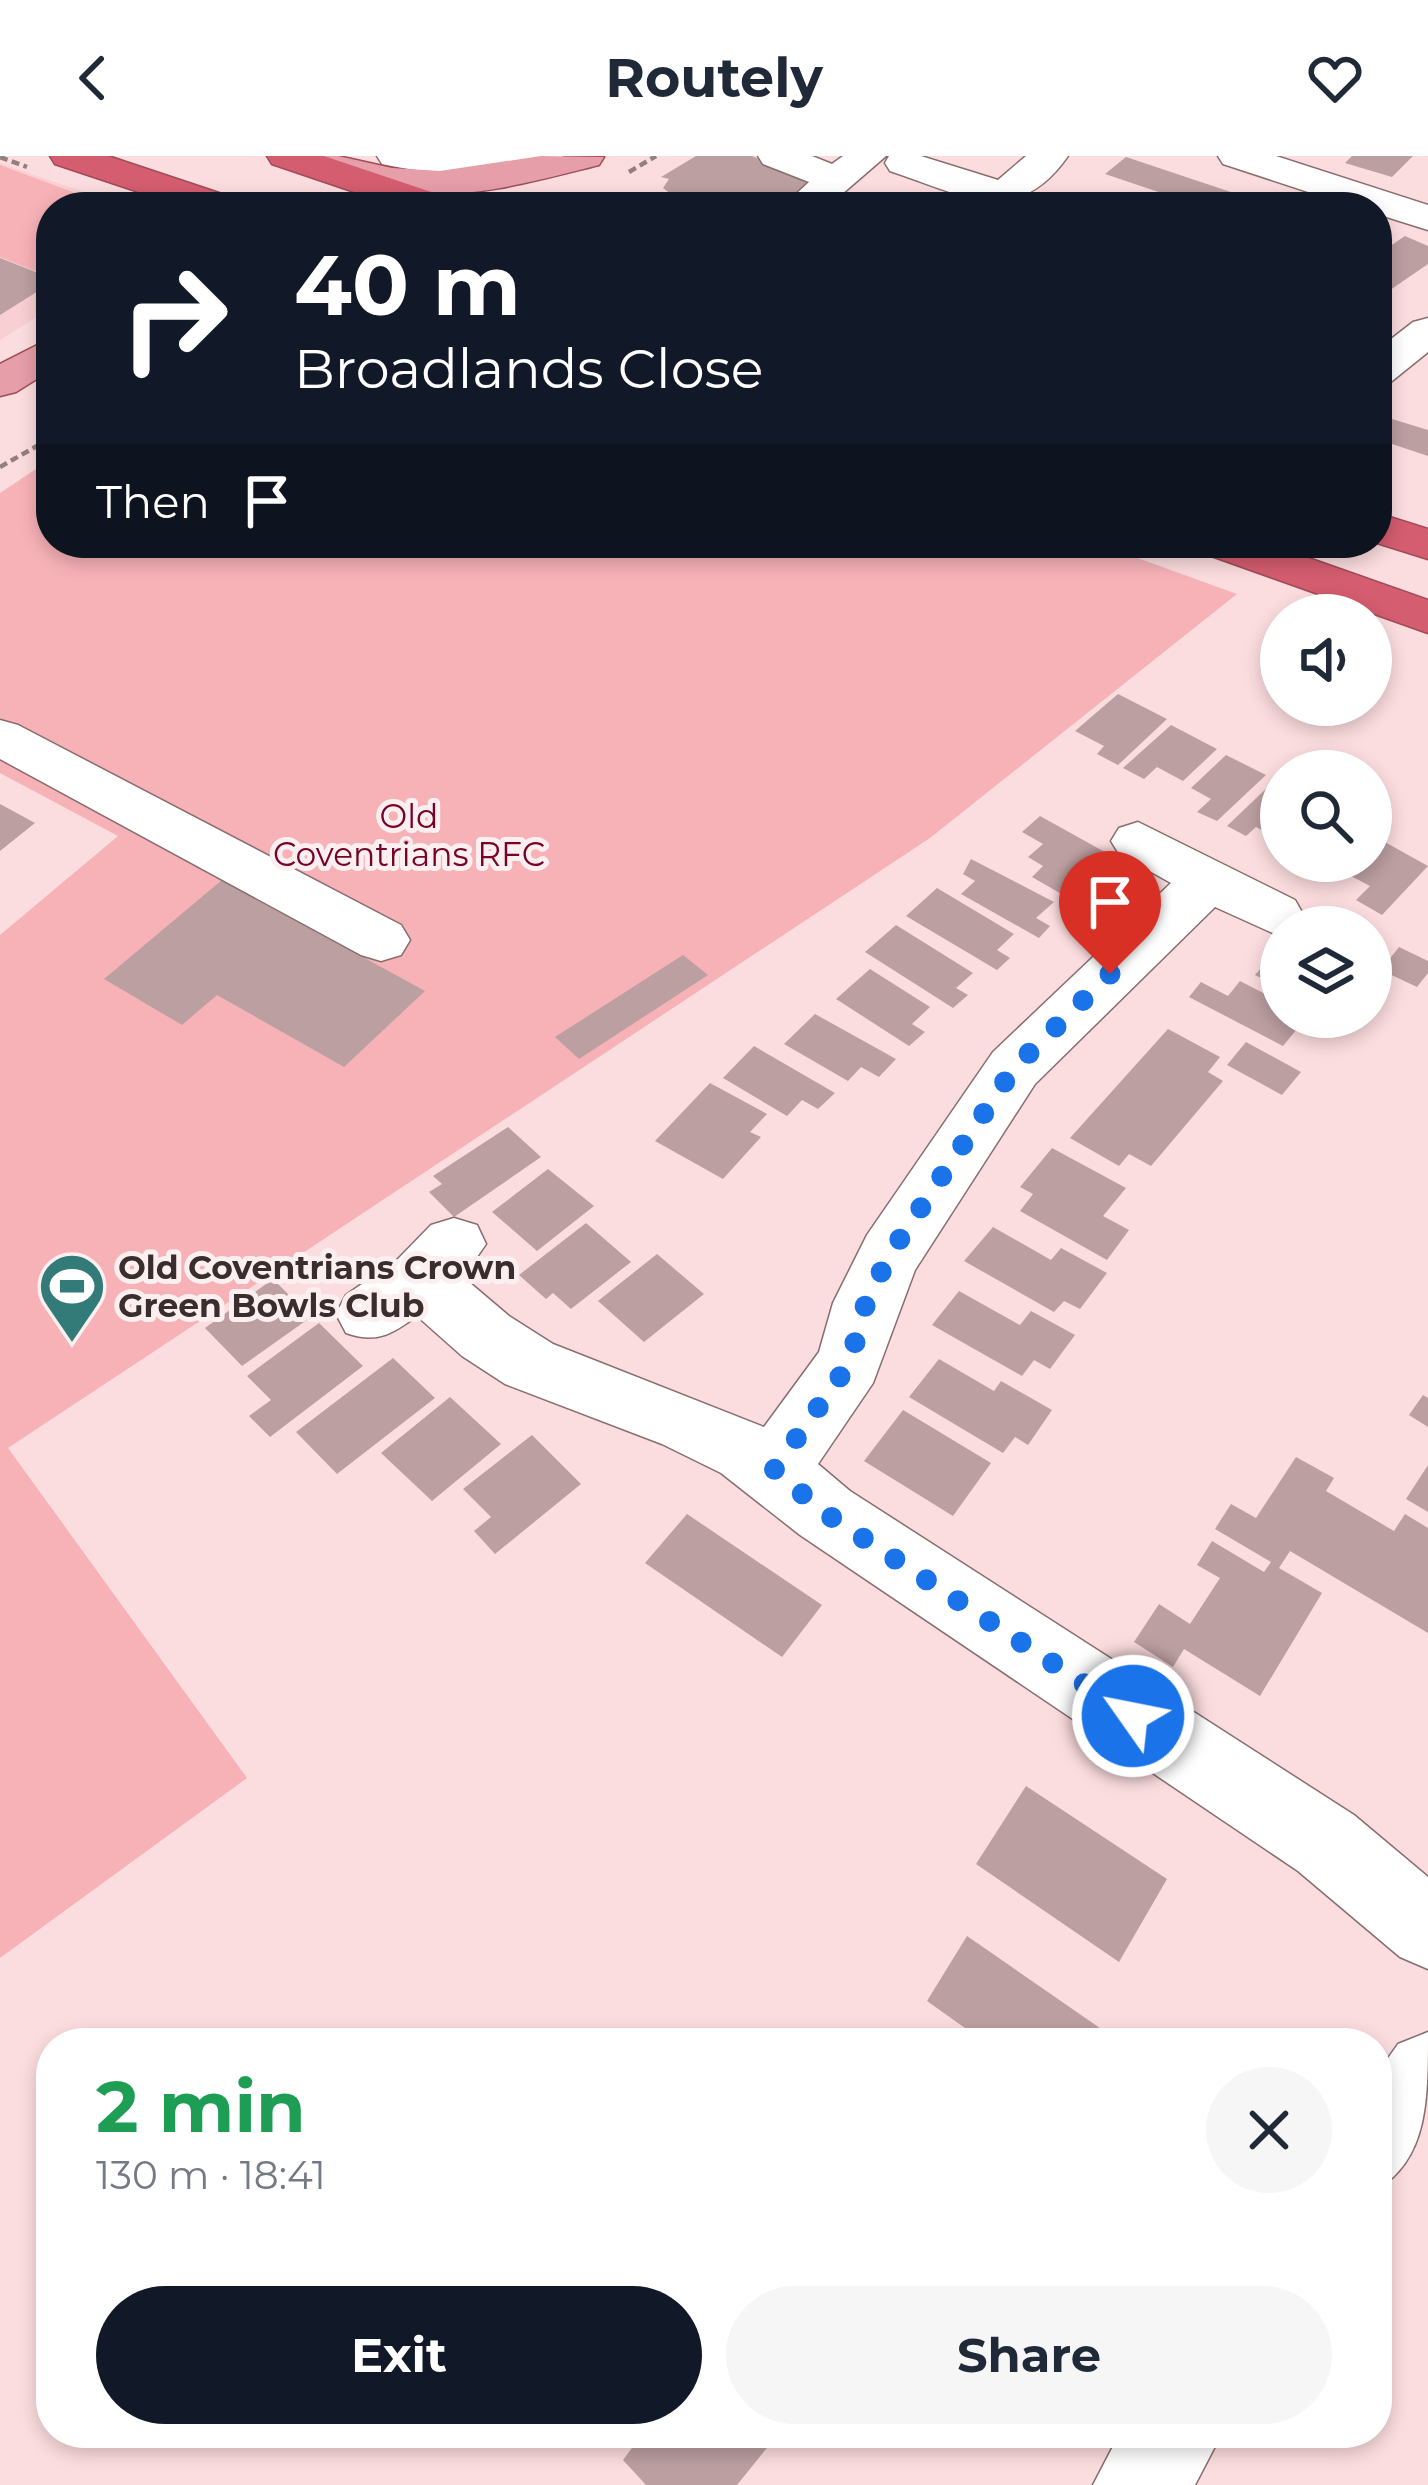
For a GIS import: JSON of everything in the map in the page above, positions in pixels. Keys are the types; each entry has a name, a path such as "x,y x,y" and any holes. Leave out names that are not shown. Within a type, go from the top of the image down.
{"highway":[{"path":"69,156 178,192"},
{"path":"166,156 250,192"},
{"path":"289,156 394,192"},
{"path":"1392,532 1428,545"},
{"path":"1262,558 1428,617"}],"main road":[{"path":"289,156 392,180 436,183 516,174 586,157"},
{"path":"577,192 621,156"},
{"path":"521,192 586,157"},
{"path":"0,383 36,361"},
{"path":"0,425 36,407"}],"street":[{"path":"396,156 448,162 544,156"},
{"path":"777,156 879,165 993,192"},
{"path":"1001,192 1010,190 1049,156"},
{"path":"1237,156 1315,167 1370,192"},
{"path":"830,192 879,165"},
{"path":"879,165 941,192"},
{"path":"1392,202 1428,218"},
{"path":"0,737 381,940"},
{"path":"1138,841 1260,906"},
{"path":"774,1470 849,1364 866,1303 890,1254 1014,1068 1207,881"},
{"path":"414,1279 478,1331 528,1363 739,1444 825,1513 1326,1843 1428,1929"},
{"path":"1392,2126 1427,2078"},
{"path":"1140,2485 1166,2448"}],"path":[{"path":"0,467 36,447"}],"shaded area":[{"path":"0,163 84,192 36,192 36,317 0,340"}],"green space":[{"path":"0,165 73,192 36,192 36,271 0,257"},
{"name":"Old Coventrians RFC","path":"36,469 36,558 1137,558 1237,594 930,838 8,1448 247,1778 0,1958 0,935 118,836 0,773 0,493"}],"building":[{"path":"696,156 752,156 817,183 805,192 668,192 663,188 669,179 661,177"},
{"path":"1352,156 1413,156 1392,177 1345,163"},
{"path":"1126,157 1231,192 1158,192 1105,174"},
{"path":"1405,236 1428,246 1428,264 1392,289 1392,245"},
{"path":"0,258 36,272 36,292 0,315"},
{"path":"1392,419 1428,430 1428,456 1392,444"},
{"path":"1118,694 1167,719 1118,765 1097,754 1104,746 1075,731"},
{"path":"1171,725 1217,749 1183,781 1157,767 1144,779 1123,768"},
{"path":"1226,755 1260,772 1260,781 1217,821 1197,812 1211,799 1191,788"},
{"path":"1260,794 1260,829 1256,827 1246,836 1227,826"},
{"path":"0,804 35,823 0,851"},
{"path":"1040,816 1112,856 1090,876 1100,882 1077,903 1032,877 1043,866 1028,857 1043,844 1022,832"},
{"path":"1392,846 1428,866 1390,906 1366,906 1356,900 1370,886 1362,882 1392,882"},
{"path":"971,859 1054,902 1036,918 1050,926 1039,938 961,894 975,881 963,874"},
{"path":"222,880 425,991 344,1067 217,995 182,1025 104,979"},
{"path":"937,888 1014,934 997,950 1010,958 997,970 906,916"},
{"path":"896,925 973,973 956,988 968,995 953,1008 865,952"},
{"path":"1399,947 1428,961 1428,973 1417,987 1392,975 1392,956"},
{"path":"683,955 708,975 579,1059 555,1037"},
{"path":"870,969 930,1007 912,1024 925,1032 909,1046 836,999"},
{"path":"1240,981 1260,991 1260,1034 1189,997 1201,982 1228,996"},
{"path":"815,1014 896,1059 879,1077 861,1067 848,1081 784,1044"},
{"path":"1168,1029 1220,1057 1208,1072 1223,1081 1151,1166 1129,1154 1119,1166 1070,1138"},
{"path":"1246,1042 1301,1072 1282,1095 1227,1065"},
{"path":"754,1046 835,1093 818,1109 802,1100 787,1116 723,1078"},
{"path":"710,1083 767,1114 750,1132 761,1137 723,1179 655,1141"},
{"path":"508,1127 541,1157 454,1217 429,1192 442,1184 433,1176"},
{"path":"1052,1148 1126,1188 1103,1216 1129,1230 1107,1260 1020,1211 1033,1194 1020,1187"},
{"path":"548,1169 594,1206 537,1251 492,1212"},
{"path":"586,1223 631,1262 571,1309 553,1293 546,1299 519,1275"},
{"path":"993,1227 1051,1260 1061,1248 1107,1273 1080,1309 1064,1301 1054,1312 964,1261"},
{"path":"657,1254 704,1294 644,1342 598,1301"},
{"path":"273,1279 311,1317 242,1366 205,1328"},
{"path":"959,1291 1020,1325 1031,1311 1075,1335 1050,1369 1034,1360 1022,1376 932,1325"},
{"path":"319,1323 363,1366 270,1437 249,1416 271,1400 247,1376"},
{"path":"393,1358 435,1398 337,1474 296,1432"},
{"path":"939,1359 994,1391 1001,1381 1052,1410 1028,1445 1015,1437 1003,1453 909,1397"},
{"path":"1423,1395 1428,1398 1428,1427 1409,1415"},
{"path":"450,1397 501,1444 432,1501 381,1453"},
{"path":"903,1410 991,1463 953,1516 864,1461"},
{"path":"532,1435 581,1484 495,1554 474,1531 491,1517 463,1489"},
{"path":"1296,1457 1334,1478 1326,1491 1394,1531 1405,1514 1428,1528 1428,1633 1290,1551 1279,1568 1322,1593 1260,1696 1184,1649 1173,1667 1134,1642 1159,1604 1190,1624 1220,1578 1197,1565 1212,1541 1264,1572 1271,1562 1215,1529 1231,1504 1256,1518"},
{"path":"1428,1465 1428,1512 1406,1499"},
{"path":"687,1514 822,1605 782,1657 645,1563"},
{"path":"1026,1786 1167,1879 1119,1962 976,1864"},
{"path":"967,1936 1100,2028 965,2028 927,2001"},
{"path":"632,2448 767,2448 737,2485 646,2485 623,2460"}],"place":[{"name":"Old Coventrians Crown Green Bowls Club","path":"72,1345"}],"route":[{"path":"1110,974 1014,1068 890,1254 866,1303 849,1364 774,1470 825,1513 1133,1716"}]}
